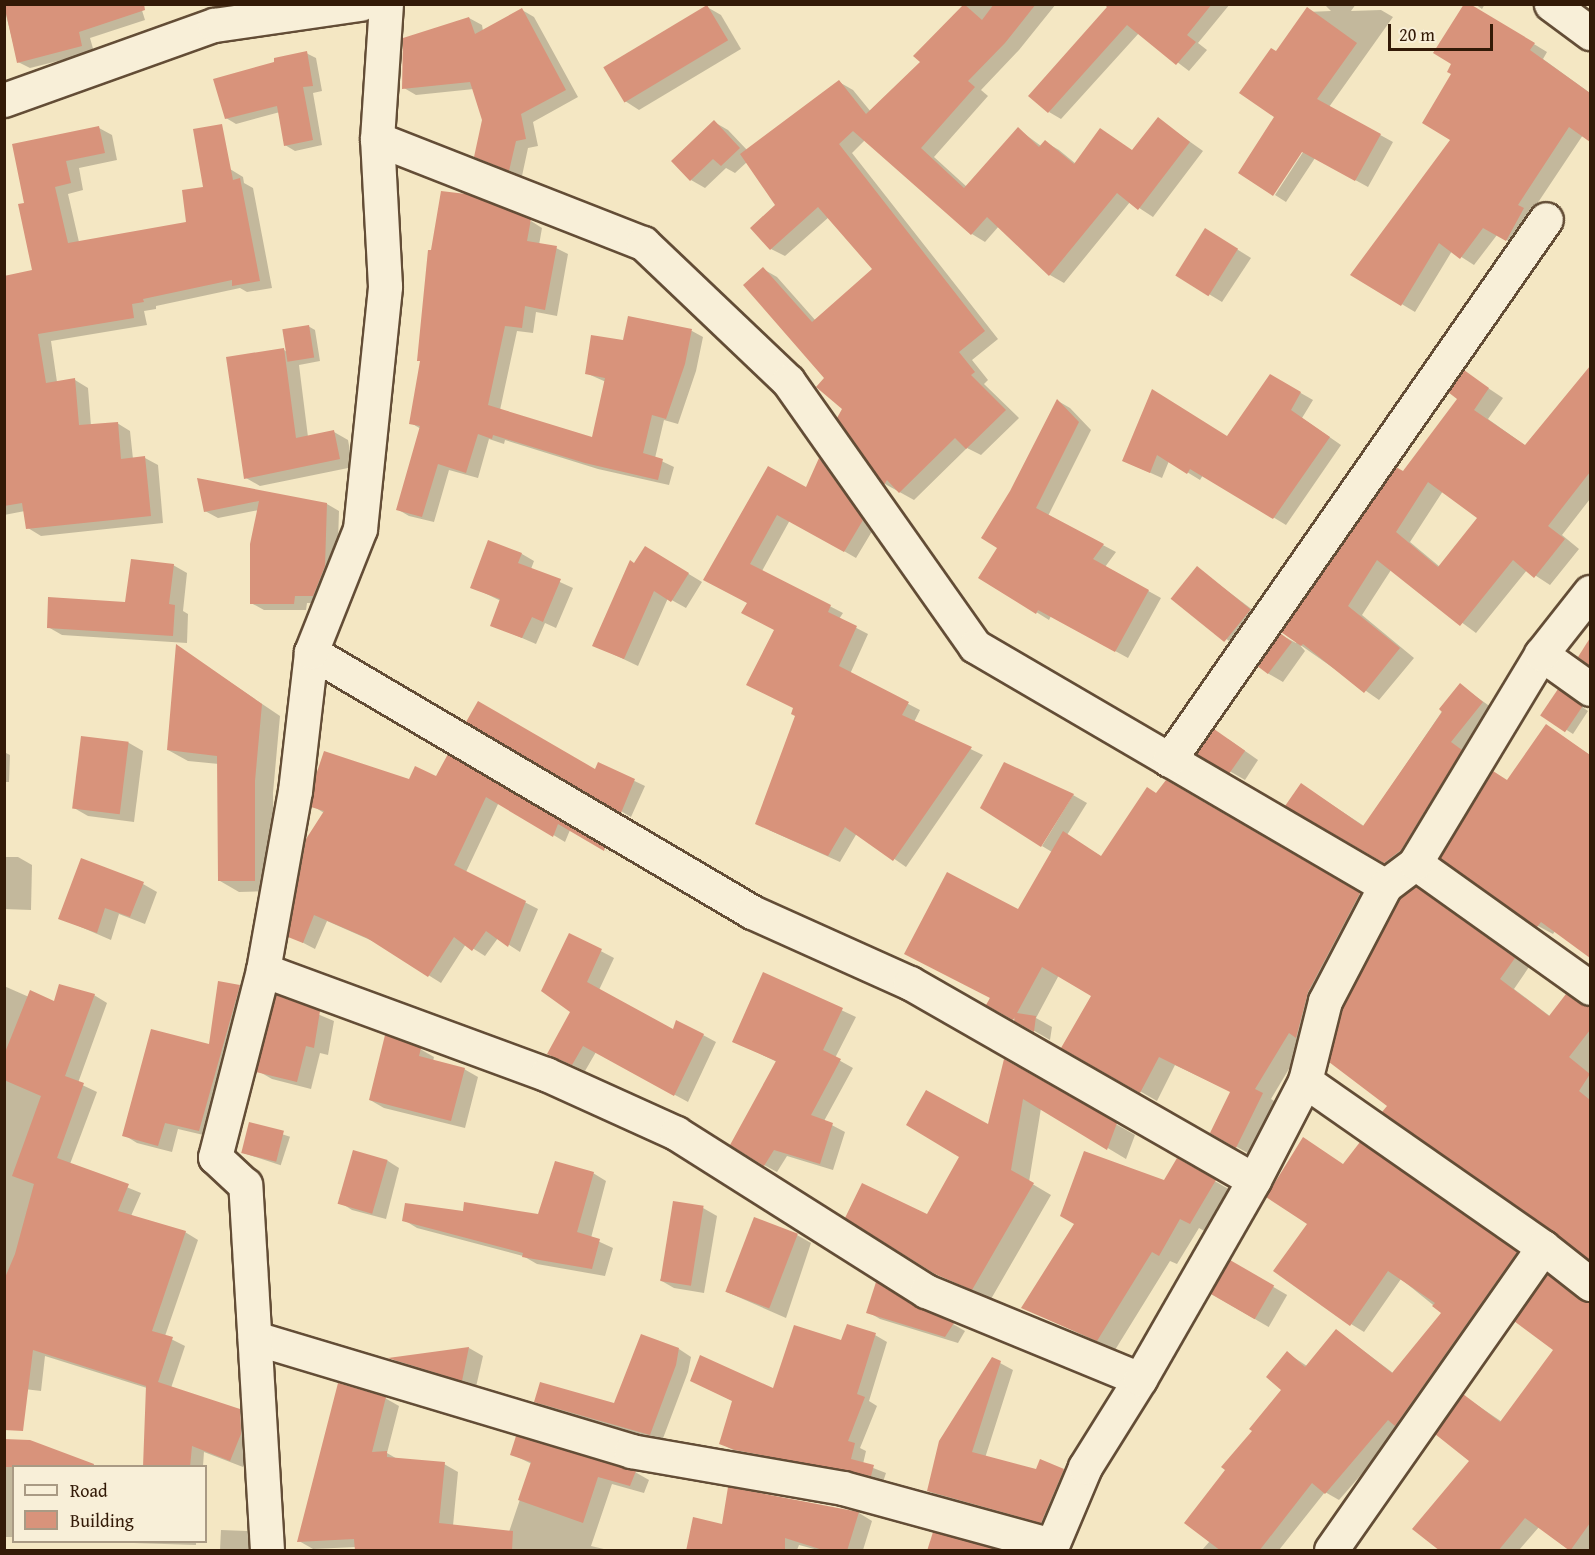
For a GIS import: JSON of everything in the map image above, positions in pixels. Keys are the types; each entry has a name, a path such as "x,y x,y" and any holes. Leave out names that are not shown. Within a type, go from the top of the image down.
{"street":[{"path":"4,100 212,15 360,4"},
{"path":"267,1551 245,1185 215,1157 263,969 295,792 311,652 360,529 386,285 377,139 386,4"},
{"path":"1551,4 1590,33"},
{"path":"377,139 643,243 788,381 975,646 1385,886"},
{"path":"1169,760 1546,219"},
{"path":"255,1338 631,1451 843,1488 1051,1548 1085,1467 1140,1379 1254,1180 1305,1081 1325,1001 1385,886 1414,863 1541,654 1590,592"},
{"path":"311,652 752,912 910,983 1254,1180"},
{"path":"1541,654 1590,689"},
{"path":"1414,863 1590,988"},
{"path":"263,969 546,1074 676,1134 926,1290 1140,1379"},
{"path":"1305,1081 1543,1247 1590,1284"},
{"path":"1331,1551 1543,1247"}],"building":[{"path":"4,4 144,4 145,10 79,32 82,46 17,63"},
{"path":"964,4 982,20 994,4 1036,4 1005,43 968,81 975,87 921,148 964,188 1018,127 1039,147 1045,140 1074,164 1100,128 1132,150 1158,117 1190,142 1138,210 1117,193 1049,276 987,217 971,235 853,131 839,144 985,331 959,352 975,372 971,375 1006,410 966,449 955,438 899,493 887,480 884,485 837,418 842,409 816,387 824,378 743,285 763,267 812,322 872,269 818,207 770,250 750,228 775,205 740,154 839,80 866,114 920,62 913,56"},
{"path":"1104,4 1212,4 1187,35 1196,42 1176,65 1127,25 1048,113 1028,96 1107,7"},
{"path":"1464,4 1470,4 1535,43 1530,50 1590,93 1590,142 1569,127 1518,205 1524,208 1506,241 1483,228 1460,259 1439,243 1401,306 1350,275 1450,140 1422,123 1451,74 1447,72 1451,64 1433,53"},
{"path":"707,5 728,40 624,102 603,67"},
{"path":"1307,7 1357,43 1317,99 1381,134 1355,181 1302,152 1273,196 1238,173 1274,117 1239,93 1271,48 1276,51"},
{"path":"522,8 566,90 521,114 526,139 516,141 509,171 474,157 482,120 470,82 402,89 403,38 469,17 475,34"},
{"path":"307,51 313,86 303,87 313,140 284,146 277,106 225,119 213,79 274,62 274,58"},
{"path":"714,120 740,148 721,166 713,159 690,181 671,161"},
{"path":"222,124 233,180 240,178 260,281 232,286 232,280 143,299 144,302 132,304 134,318 38,334 46,383 75,378 79,425 118,422 121,459 145,456 151,516 26,529 22,503 4,506 4,276 32,270 18,204 24,203 12,144 99,126 105,153 66,161 71,183 55,187 68,243 186,222 182,190 203,187 193,129"},
{"path":"441,191 466,194 531,219 527,241 557,246 545,310 525,306 522,328 505,326 488,405 592,437 605,378 585,374 591,335 623,340 628,316 692,329 685,364 666,419 652,415 643,453 663,459 658,480 585,463 493,435 492,439 478,434 466,473 438,464 422,517 396,510 420,426 409,424 420,361 417,361 428,250 431,250"},
{"path":"1205,228 1238,249 1208,296 1175,275"},
{"path":"309,325 314,358 287,362 282,329"},
{"path":"284,348 296,438 334,430 340,459 244,479 226,357"},
{"path":"1590,366 1590,472 1548,526 1565,539 1534,578 1513,560 1460,626 1377,560 1348,606 1400,648 1364,693 1303,644 1301,646 1281,632 1396,467 1403,471 1457,399 1448,392 1464,370 1489,388 1474,410 1525,445","holes":["1428,482 1477,518 1438,567 1396,532"]},
{"path":"1270,374 1301,392 1291,410 1330,437 1273,519 1190,469 1187,474 1157,455 1150,473 1122,461 1152,389 1227,436"},
{"path":"1057,399 1079,422 1036,508 1104,544 1093,559 1149,590 1115,652 1038,610 1036,614 978,578 997,548 981,538 1010,491"},
{"path":"819,458 863,520 844,552 777,515 750,564 831,605 828,612 857,626 839,666 909,702 902,715 972,747 893,861 845,827 828,856 755,824 795,716 791,714 793,708 746,685 774,630 741,613 747,603 703,580 768,466 806,487"},
{"path":"197,478 327,503 325,566 313,596 295,596 294,604 250,604 250,544 259,501 204,512"},
{"path":"488,540 522,553 518,563 561,579 543,622 532,617 522,638 490,626 500,599 470,588"},
{"path":"645,546 689,573 671,602 654,591 624,659 592,646 630,560 634,563"},
{"path":"131,559 174,564 169,604 175,605 173,636 47,628 48,597 125,602"},
{"path":"1197,566 1251,609 1224,642 1171,599"},
{"path":"1280,633 1292,642 1268,674 1256,665"},
{"path":"1590,638 1590,666 1578,657"},
{"path":"176,644 262,704 255,781 255,881 218,881 217,756 167,750"},
{"path":"1460,683 1483,702 1451,742 1462,750 1401,850 1384,863 1285,806 1301,783 1363,826 1442,712 1439,709"},
{"path":"1558,689 1583,706 1565,732 1540,716"},
{"path":"478,701 595,769 598,762 635,779 621,813 466,722"},
{"path":"1546,724 1590,755 1590,958 1541,922 1537,927 1440,858 1493,771 1507,780"},
{"path":"1214,729 1245,751 1227,776 1196,754"},
{"path":"81,736 129,742 120,814 72,808"},
{"path":"324,751 409,779 415,766 436,776 448,754 605,847 604,851 558,824 553,837 486,797 454,865 526,901 508,947 486,931 472,951 454,937 428,977 367,938 314,915 303,943 288,937 306,839 324,811 311,807 316,775"},
{"path":"1004,762 1074,794 1041,847 980,808"},
{"path":"1166,780 1360,893 1308,992 1296,1038 1289,1033 1255,1089 1263,1093 1236,1148 1210,1133 1230,1092 1159,1057 1140,1093 1061,1048 1091,996 1042,967 1017,1013 1036,1016 1034,1032 1014,1021 1015,1017 1013,1020 986,1005 990,998 904,954 947,872 1018,909 1063,831 1101,856 1147,787 1156,793"},
{"path":"81,858 144,882 130,917 105,908 97,933 58,919"},
{"path":"1415,886 1515,958 1500,979 1549,1016 1566,994 1580,1004 1590,1006 1590,1030 1569,1057 1590,1074 1579,1091 1590,1100 1590,1261 1554,1232 1382,1112 1387,1106 1329,1062 1343,1008 1400,898"},
{"path":"569,933 602,949 587,982 673,1029 676,1020 704,1034 674,1096 583,1046 572,1065 547,1054 570,1012 541,991"},
{"path":"763,972 843,1008 823,1050 841,1059 811,1115 833,1123 820,1164 774,1150 764,1166 730,1145 776,1061 732,1042"},
{"path":"218,981 240,985 199,1131 165,1123 158,1146 122,1136 151,1029 209,1044"},
{"path":"59,984 95,994 65,1076 84,1083 57,1158 129,1184 118,1211 186,1231 152,1331 173,1337 158,1382 240,1409 241,1434 230,1461 192,1446 190,1465 143,1465 146,1386 33,1350 23,1431 4,1430 4,1280 15,1254 34,1184 12,1176 41,1096 4,1080 4,1055 30,990 54,1001"},
{"path":"276,995 320,1011 314,1048 306,1046 297,1082 256,1072"},
{"path":"385,1035 421,1048 419,1056 465,1068 451,1121 369,1100"},
{"path":"1004,1059 1117,1123 1107,1150 1023,1099 1011,1170 1034,1183 972,1290 935,1274 845,1218 862,1183 927,1214 959,1157 906,1125 926,1090 988,1124"},
{"path":"249,1122 284,1131 276,1162 241,1153"},
{"path":"1303,1137 1343,1164 1360,1142 1517,1252 1395,1426 1388,1420 1325,1494 1312,1483 1259,1551 1221,1551 1184,1523 1225,1470 1221,1467 1252,1431 1249,1429 1281,1390 1266,1377 1287,1351 1305,1367 1336,1329 1392,1373 1441,1313 1432,1306 1435,1303 1388,1271 1350,1326 1273,1271 1307,1224 1266,1197"},
{"path":"353,1150 388,1160 372,1214 338,1204"},
{"path":"1084,1151 1164,1180 1177,1158 1216,1180 1190,1224 1180,1219 1159,1256 1152,1252 1097,1341 1021,1308 1074,1224 1060,1216"},
{"path":"555,1161 594,1172 577,1232 600,1239 592,1269 522,1257 523,1253 402,1221 405,1203 463,1211 464,1202 538,1214"},
{"path":"673,1201 704,1206 691,1286 660,1281"},
{"path":"754,1217 798,1234 769,1309 725,1292"},
{"path":"1230,1260 1274,1286 1255,1319 1210,1294"},
{"path":"1547,1274 1578,1299 1590,1302 1590,1523 1570,1551 1525,1518 1498,1551 1440,1551 1412,1529 1469,1461 1435,1434 1463,1394 1500,1422 1553,1350 1514,1321"},
{"path":"876,1282 916,1307 954,1323 945,1337 866,1313"},
{"path":"847,1324 876,1333 857,1394 865,1397 848,1441 855,1443 851,1459 874,1465 871,1476 735,1450 719,1444 732,1401 690,1381 700,1355 773,1388 794,1325 841,1340"},
{"path":"641,1334 679,1348 676,1365 650,1435 534,1402 540,1382 614,1403"},
{"path":"469,1347 462,1381 388,1358"},
{"path":"992,1357 1001,1361 972,1452 1036,1469 1040,1459 1064,1469 1041,1523 927,1491 939,1441"},
{"path":"338,1383 386,1397 372,1452 387,1451 387,1457 445,1462 439,1523 513,1531 512,1551 355,1551 354,1539 297,1542"},
{"path":"516,1436 636,1471 630,1486 598,1477 583,1523 518,1500 531,1462 510,1455"},
{"path":"4,1439 30,1440 94,1464 12,1465 12,1467 4,1467"},
{"path":"728,1487 859,1512 847,1551 826,1551 785,1538 785,1551 686,1551 693,1517 722,1524"},
{"path":"933,1532 1001,1551 927,1551"}]}
